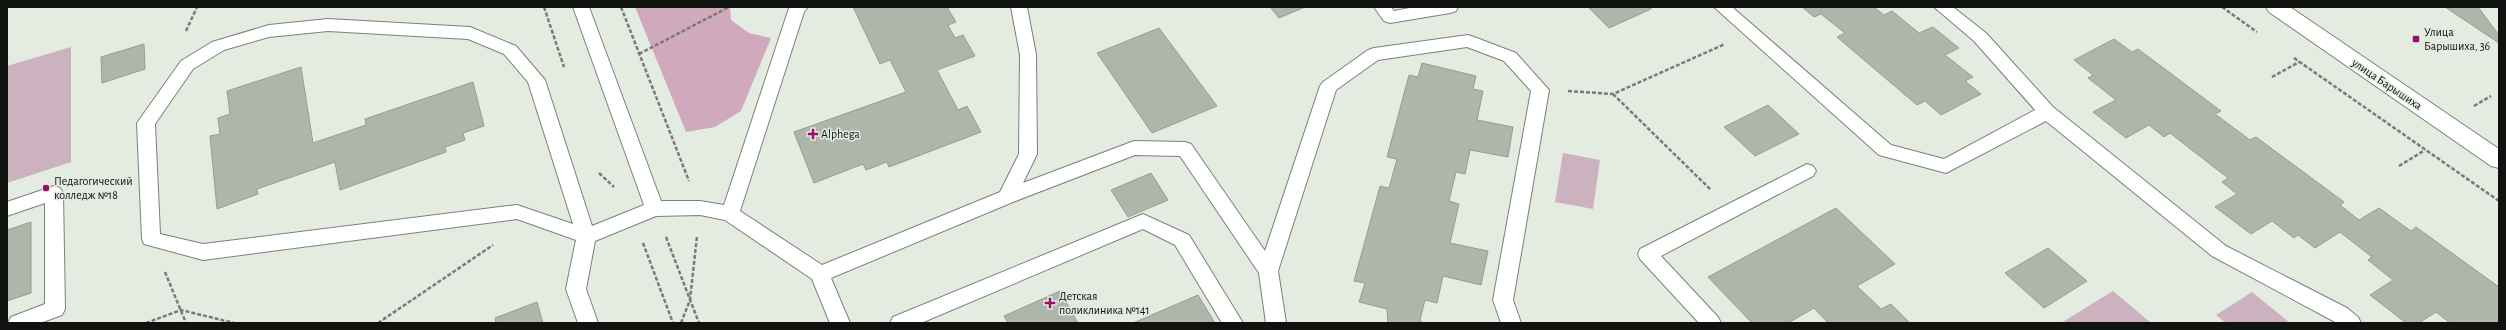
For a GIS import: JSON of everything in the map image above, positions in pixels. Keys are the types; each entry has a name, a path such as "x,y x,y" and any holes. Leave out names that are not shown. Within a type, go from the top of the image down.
{"main road":[{"name":"улица Барышиха","path":"2276,7 2499,160"}],"lane":[{"path":"581,7 655,209"},
{"path":"730,214 797,8 800,7"},
{"path":"1008,198 1028,154 1028,55 1018,7"},
{"path":"1382,7 1390,17 1450,7"},
{"path":"1722,7 1885,150 1946,166 2047,112"},
{"path":"1942,7 1980,38 2047,112 2219,251 2340,314 2351,323"},
{"path":"588,323 576,289 586,236 536,80 510,50 470,33 328,25 269,31 218,46 187,65 146,123 151,239 203,252 517,212 586,236 655,209 700,208 730,214 820,274 840,323"},
{"path":"1268,271 1329,86 1374,54 1468,41 1510,57 1540,90 1503,300 1512,323"},
{"path":"820,274 1134,148 1185,149 1268,271 1276,323"},
{"path":"1711,323 1647,254 1807,171"},
{"path":"7,209 54,193 55,309 18,323"},
{"path":"900,323 1143,220 1182,240 1233,323"}],"path":[{"path":"639,54 730,7"},
{"path":"2222,7 2260,34"},
{"path":"1540,90 1613,94 1751,32"},
{"path":"2293,57 2499,201"},
{"path":"2272,77 2299,62"},
{"path":"1613,94 1731,210"},
{"path":"2473,106 2491,96"},
{"path":"2399,166 2425,150"},
{"path":"655,209 699,323"},
{"path":"378,323 533,218"},
{"path":"151,239 186,323"},
{"path":"146,323 181,310 234,323"}],"shaded area":[{"path":"635,7 730,7 731,20 749,33 771,38 741,111 715,127 686,132"},
{"path":"71,47 71,162 7,183 7,66"},
{"path":"1563,153 1600,160 1593,209 1555,202"},
{"path":"2113,291 2151,323 2061,323"},
{"path":"2252,292 2290,323 2226,323 2216,315"}],"building":[{"path":"853,7 947,7 956,22 948,25 955,38 963,35 975,56 937,70 958,110 967,106 981,132 889,167 887,162 866,170 863,164 814,183 794,132 906,92 890,60 880,64"},
{"path":"1270,7 1305,7 1279,18"},
{"path":"1588,7 1650,7 1651,9 1609,28"},
{"path":"1802,7 1874,7 1884,15 1892,11 1919,33 1933,27 1959,48 1945,55 1973,77 1965,81 1981,94 1941,115 1925,101 1917,105 1837,37 1845,33 1821,14 1814,17"},
{"path":"2445,7 2478,7 2499,35 2499,43"},
{"path":"1159,28 1217,106 1152,133 1097,53"},
{"path":"2114,39 2132,52 2138,49 2221,111 2215,114 2250,140 2256,137 2344,202 2340,205 2359,220 2379,208 2411,231 2416,227 2499,287 2499,323 2450,323 2436,312 2419,323 2406,323 2370,295 2393,280 2368,260 2372,257 2340,232 2315,248 2298,235 2294,238 2272,221 2251,234 2215,207 2237,194 2222,182 2228,178 2170,133 2164,137 2149,125 2126,138 2093,112 2116,100 2088,78 2093,75 2074,60"},
{"path":"144,44 145,69 102,83 101,57"},
{"path":"1422,63 1476,76 1473,89 1483,91 1477,120 1513,127 1508,157 1470,150 1465,174 1456,172 1449,201 1459,204 1450,243 1488,251 1481,285 1443,276 1437,303 1425,300 1420,320 1423,323 1388,323 1387,309 1359,302 1365,283 1354,281 1380,186 1389,188 1397,159 1387,157 1409,75 1418,77"},
{"path":"301,67 313,143 366,125 365,119 473,82 484,126 463,133 465,140 445,147 446,152 340,190 335,162 257,189 258,194 217,209 210,136 220,134 218,118 230,114 227,91"},
{"path":"1768,105 1799,134 1755,156 1724,127"},
{"path":"1151,173 1168,200 1128,217 1111,190"},
{"path":"1836,208 1895,264 1857,286 1881,309 1891,304 1910,323 1828,323 1814,308 1788,323 1752,323 1708,277"},
{"path":"31,222 31,293 7,301 7,230"},
{"path":"2048,248 2087,281 2044,308 2005,273"},
{"name":"Детская поликлиника №141","path":"1060,291 1078,323 1008,323 1004,316"},
{"name":"Детская поликлиника №141","path":"1198,295 1215,323 1133,323"},
{"path":"537,302 543,323 496,323 495,318"}],"place":[{"name":"Улица Барышиха, 36","path":"2416,39"},
{"name":"Alphega","path":"813,134"},
{"name":"Педагогический колледж №18","path":"46,188"},
{"name":"Детская поликлиника №141","path":"1050,303"}]}
